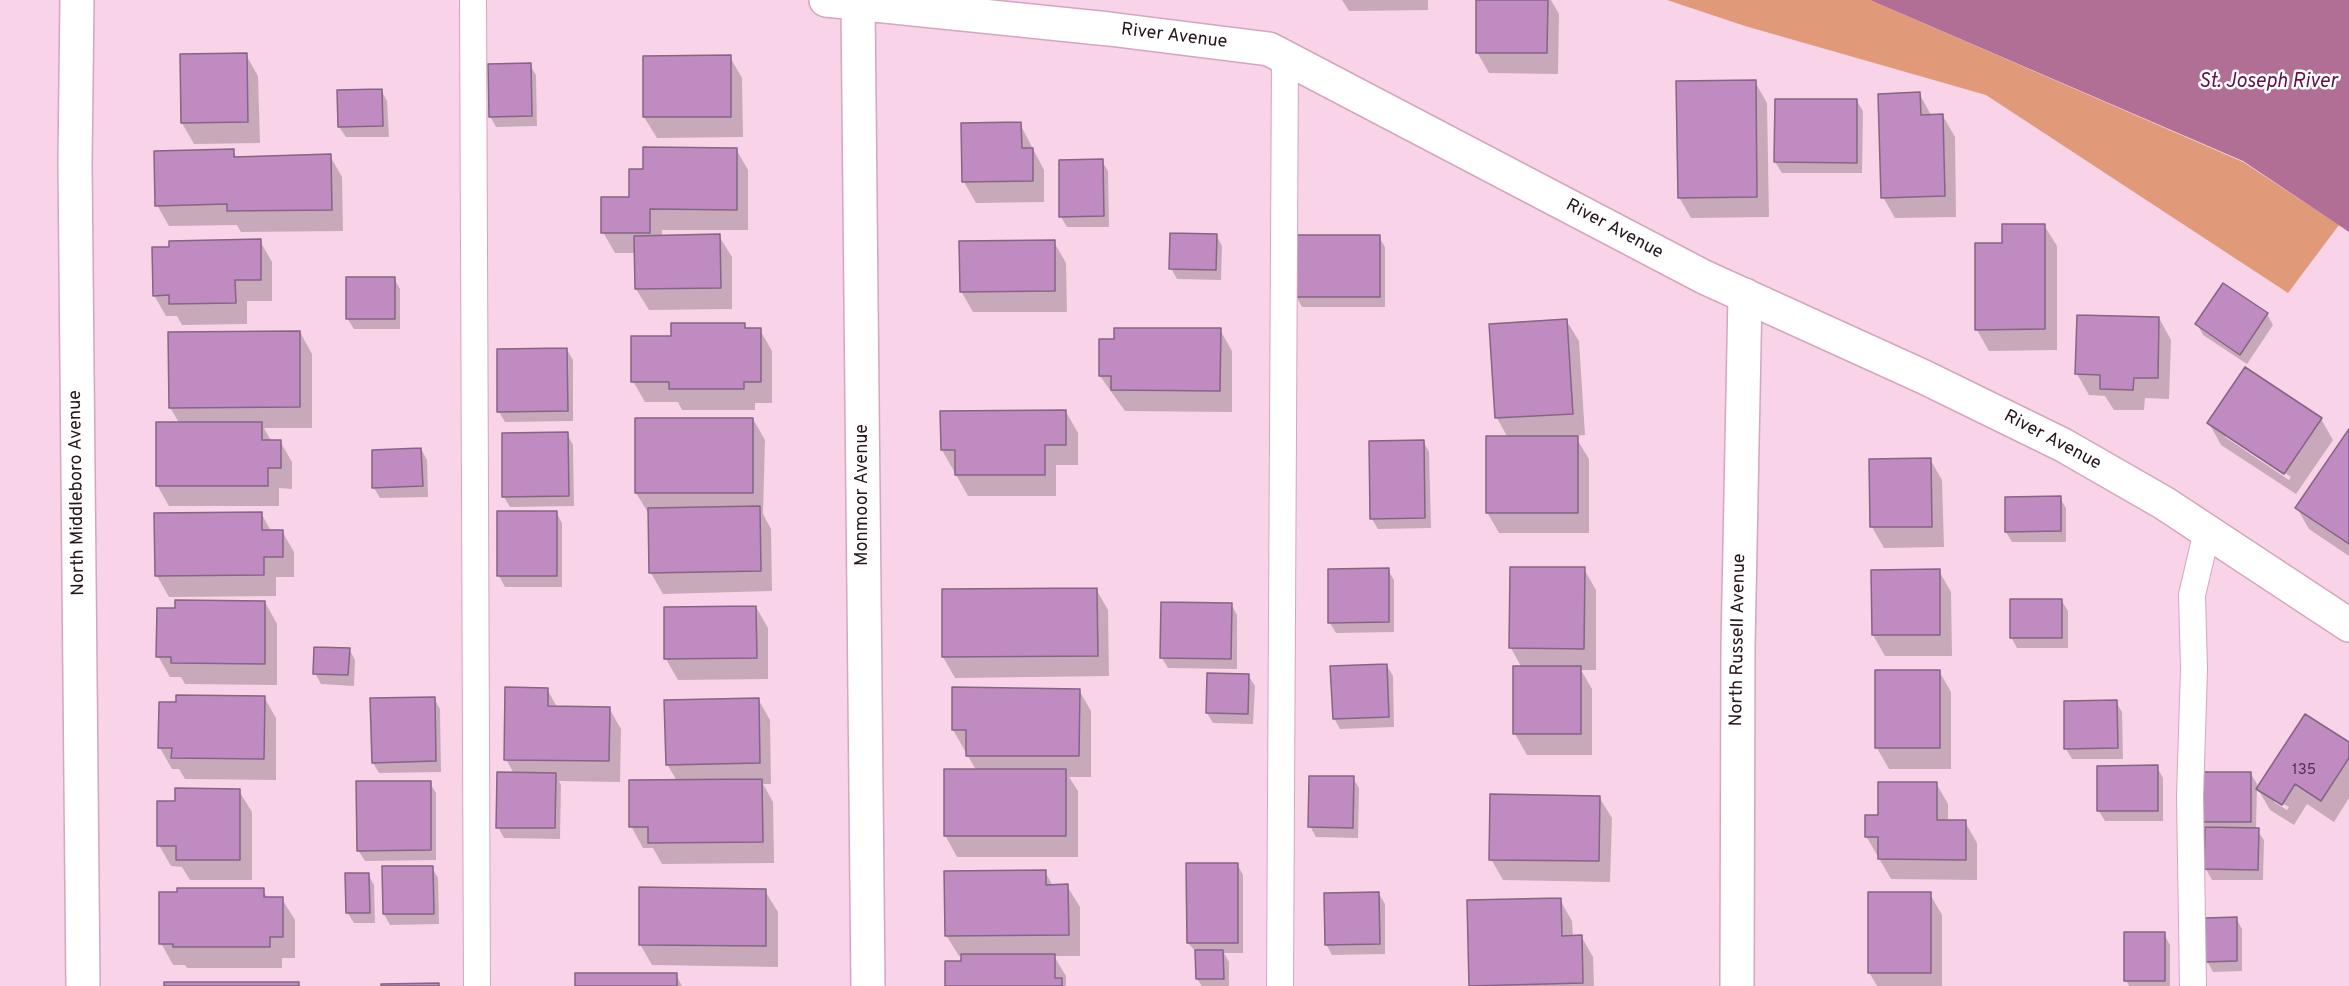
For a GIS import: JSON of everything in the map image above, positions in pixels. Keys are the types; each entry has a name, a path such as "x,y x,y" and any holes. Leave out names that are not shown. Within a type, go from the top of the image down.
{"street":[{"name":"North Middleboro Avenue","path":"77,0 75,174 83,986"},
{"name":"River Avenue","path":"826,0 1132,32 1269,49 1704,277 1924,377 2063,445 2164,503 2349,624"},
{"name":"Monmoor Avenue","path":"858,4 868,986"},
{"name":"North Russell Avenue","path":"1737,986 1738,646 1744,295"}],"lane":[{"path":"473,0 477,986"},
{"path":"1280,986 1286,58"},
{"path":"2193,986 2190,796 2194,669 2192,595 2207,531"}],"shaded area":[{"path":"1667,0 1870,0 2243,162 2339,225 2288,293 1986,95 1745,26"}],"water":[{"name":"St. Joseph River","path":"1870,0 2349,0 2349,232 2243,161"}],"building":[{"path":"1476,0 1548,0 1547,53 1476,53"},
{"path":"247,53 248,122 181,123 180,54"},
{"path":"731,55 731,117 643,117 643,56"},
{"path":"531,63 532,116 489,117 488,64"},
{"path":"1756,80 1757,197 1678,198 1676,81"},
{"path":"382,89 383,126 338,127 337,90"},
{"path":"1920,92 1921,115 1943,114 1945,196 1881,198 1878,94"},
{"path":"1775,99 1857,99 1857,163 1774,162"},
{"path":"1021,122 1022,148 1033,148 1033,181 962,182 961,123"},
{"path":"643,147 737,148 737,210 650,209 650,233 601,233 601,197 629,197 629,169 643,169"},
{"path":"234,149 234,157 331,154 332,210 227,211 227,204 155,206 154,151"},
{"path":"1103,159 1104,216 1059,217 1059,160"},
{"path":"2002,224 2045,224 2045,329 1975,330 1975,243 2002,243"},
{"path":"1170,233 1217,234 1216,270 1169,269"},
{"path":"720,234 721,288 635,289 634,236"},
{"path":"1295,235 1380,235 1380,297 1295,297"},
{"path":"261,239 261,280 235,280 236,303 169,304 169,295 153,296 152,247 169,247 169,241"},
{"path":"1055,240 1055,291 960,292 959,241"},
{"path":"346,277 395,277 395,319 346,319"},
{"path":"2223,283 2268,313 2240,355 2195,324"},
{"path":"2077,315 2159,317 2158,378 2134,378 2133,390 2100,389 2100,375 2075,374"},
{"path":"1567,319 1573,414 1495,418 1489,324"},
{"path":"671,323 745,323 745,328 761,328 761,382 744,382 744,389 669,389 669,382 631,382 631,336 671,336"},
{"path":"1114,328 1221,328 1220,391 1111,390 1111,376 1099,376 1099,339 1114,339"},
{"path":"300,331 300,407 169,408 168,332"},
{"path":"567,348 568,411 497,412 497,349"},
{"path":"2245,367 2322,418 2284,474 2207,423"},
{"path":"1066,410 1066,445 1045,445 1045,475 955,475 955,450 941,450 940,411"},
{"path":"635,418 753,418 753,493 635,493"},
{"path":"156,422 262,422 262,440 281,440 281,468 268,468 268,486 156,486"},
{"path":"2349,429 2349,544 2295,508"},
{"path":"568,432 569,496 502,497 502,433"},
{"path":"1486,436 1578,436 1578,513 1486,513"},
{"path":"1424,440 1425,518 1370,519 1369,441"},
{"path":"421,448 423,486 372,488 372,450"},
{"path":"1931,458 1932,527 1870,527 1869,459"},
{"path":"2061,496 2061,531 2005,532 2005,497"},
{"path":"760,506 761,571 649,573 648,508"},
{"path":"497,511 557,511 557,576 497,576"},
{"path":"262,512 262,530 283,530 283,557 264,557 264,575 155,576 154,513"},
{"path":"1510,567 1585,567 1584,649 1509,648"},
{"path":"1389,568 1389,622 1328,623 1328,569"},
{"path":"1940,569 1940,635 1872,635 1871,570"},
{"path":"1097,588 1098,656 942,657 942,589"},
{"path":"2010,599 2062,599 2062,638 2010,638"},
{"path":"175,600 265,601 265,664 171,663 171,657 156,657 157,608 175,608"},
{"path":"1161,602 1232,603 1231,659 1160,658"},
{"path":"756,606 757,658 664,659 664,607"},
{"path":"314,647 350,648 348,675 313,674"},
{"path":"1387,664 1389,717 1333,719 1330,666"},
{"path":"1513,666 1581,666 1581,734 1513,734"},
{"path":"1875,670 1940,670 1940,748 1875,748"},
{"path":"1207,673 1249,674 1248,714 1206,713"},
{"path":"505,687 548,688 548,706 610,707 609,761 504,760"},
{"path":"952,687 1080,689 1079,756 966,756 966,730 952,730"},
{"path":"176,695 265,696 264,759 171,758 172,748 158,748 159,702 176,702"},
{"path":"435,697 436,761 372,763 370,698"},
{"path":"759,698 760,763 666,765 664,700"},
{"path":"2117,700 2118,748 2064,749 2064,701"},
{"path":"2305,714 2349,742 2349,758 2321,801 2295,784 2282,805 2256,789"},
{"path":"2158,765 2158,811 2097,811 2097,766"},
{"path":"944,769 1066,769 1066,836 944,836"},
{"path":"497,772 556,773 555,828 496,828"},
{"path":"2201,772 2251,772 2251,822 2201,822"},
{"path":"1309,776 1354,776 1353,828 1308,827"},
{"path":"762,779 763,842 648,843 648,827 629,827 629,780"},
{"path":"356,781 431,781 431,850 357,851"},
{"path":"1878,782 1937,782 1937,820 1966,820 1966,860 1878,859 1878,837 1865,837 1865,815 1878,815"},
{"path":"175,788 240,789 240,860 176,860 176,846 157,846 157,801 175,801"},
{"path":"1490,794 1600,796 1599,861 1489,860"},
{"path":"2205,827 2259,828 2258,870 2204,869"},
{"path":"1186,863 1238,863 1238,943 1187,943"},
{"path":"382,866 433,866 434,914 383,914"},
{"path":"1046,870 1046,885 1068,884 1069,935 945,936 944,871"},
{"path":"345,873 369,873 370,913 346,913"},
{"path":"639,887 766,889 766,946 639,945"},
{"path":"177,888 264,888 264,897 283,897 283,937 270,937 270,947 173,947 173,944 159,944 159,892 177,892"},
{"path":"1379,892 1380,944 1325,945 1324,893"},
{"path":"1868,892 1931,892 1931,973 1868,973"},
{"path":"1561,898 1562,936 1582,935 1583,983 1469,986 1467,900"},
{"path":"2237,917 2237,961 2205,962 2205,918"},
{"path":"2124,932 2165,932 2165,981 2124,981"},
{"path":"1195,950 1223,950 1224,979 1196,979"},
{"path":"961,954 1055,954 1055,978 1062,978 1062,986 945,986 945,961 961,961"},
{"path":"575,973 677,973 677,986 575,986"},
{"path":"164,982 299,982 299,986 164,986"},
{"path":"439,983 439,986 381,986 381,984"}]}
